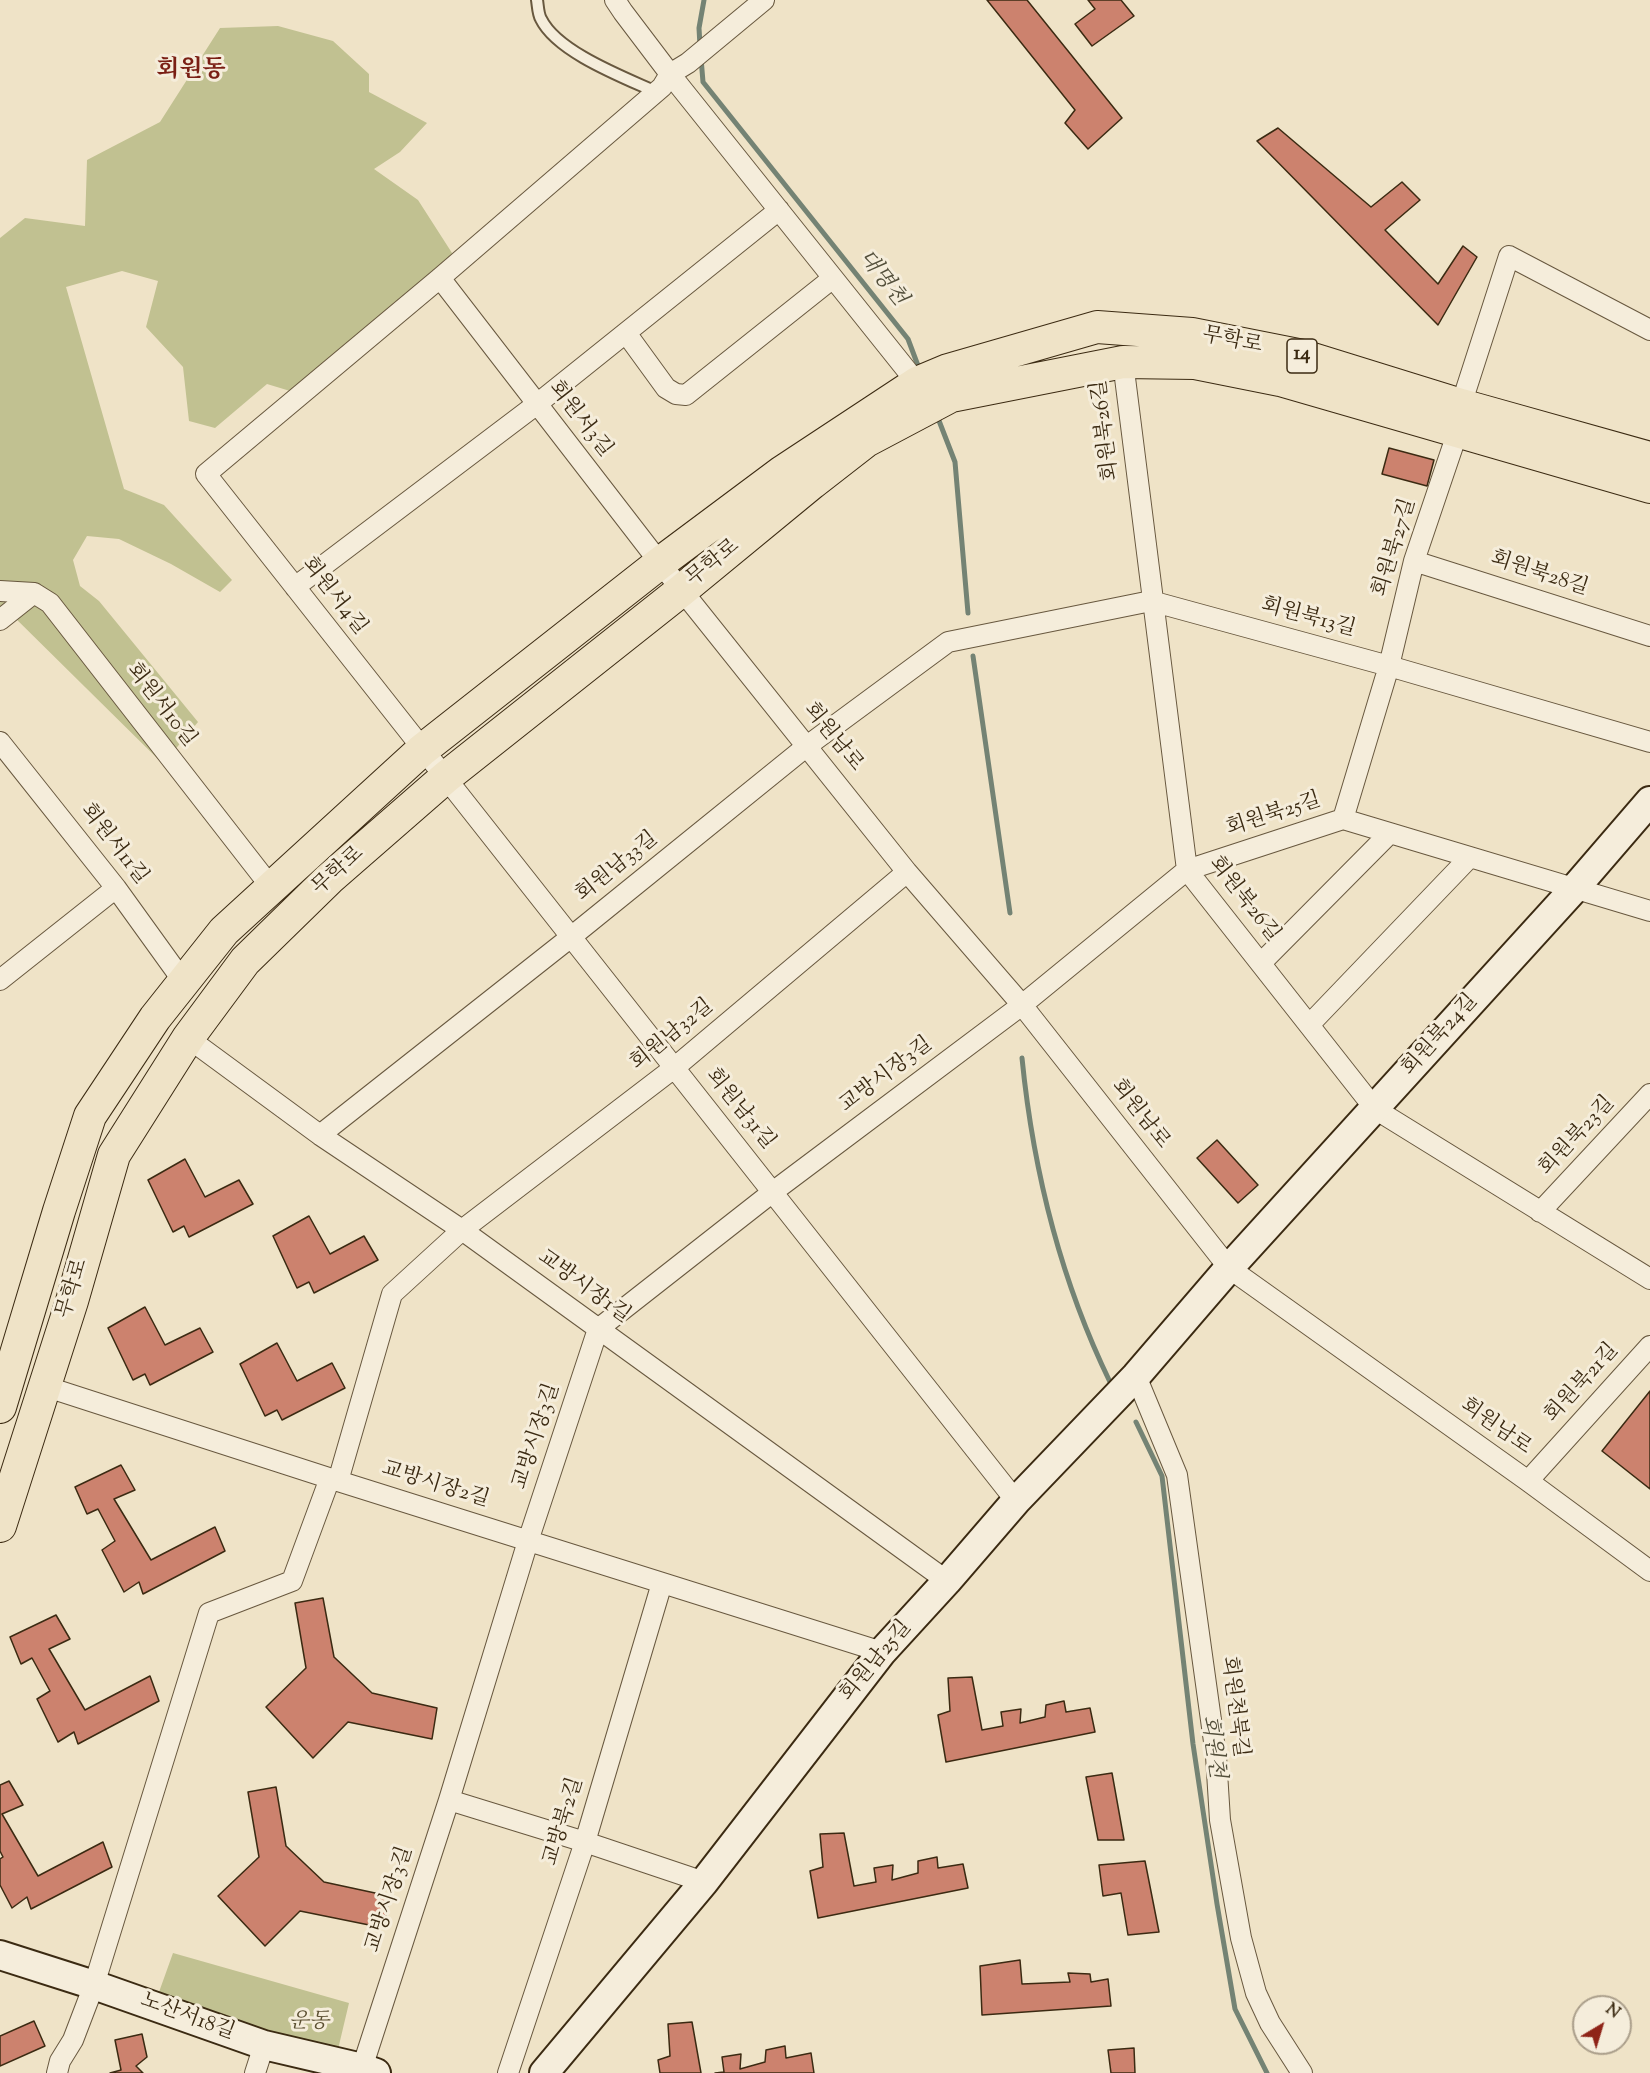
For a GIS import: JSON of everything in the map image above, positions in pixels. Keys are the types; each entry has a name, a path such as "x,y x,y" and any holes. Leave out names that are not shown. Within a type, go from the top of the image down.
{"main road":[{"name":"무학로","path":"0,1407 5,1371 90,1116 155,1018 224,931 422,750 660,563 782,472 936,389 1097,327 1192,334 1303,356 1460,418 1650,487"},
{"name":"무학로","path":"0,1526 72,1300 114,1155 188,1038 245,961 329,879 446,777 682,590 812,483 936,389 1123,362 1195,363 1650,458"},
{"name":"회원북24길","path":"1229,1268 1575,888 1650,801"},
{"name":"회원남25길","path":"544,2073 704,1882 882,1652 948,1581 1016,1501 1136,1376 1229,1268"},
{"name":"노산서18길","path":"0,1955 94,1985 264,2046 352,2069"}],"street":[{"path":"615,0 670,74 833,278 936,389"},
{"path":"440,278 662,87 670,74 688,63 764,0"},
{"path":"295,587 537,404 779,210"},
{"name":"회원북27길","path":"1343,819 1389,666 1414,561 1509,256 1650,330"},
{"name":"회원서3길","path":"440,278 682,590"},
{"name":"회원서4길","path":"422,750 206,474 440,278"},
{"path":"626,333 666,387 676,394 686,395 833,278"},
{"name":"회원북26길","path":"1123,362 1186,870 1375,1109 1650,1278"},
{"name":"회원북28길","path":"1414,561 1650,636"},
{"name":"회원남로","path":"682,590 907,872 1022,1005 1229,1268 1650,1571"},
{"path":"0,591 34,593"},
{"path":"0,620 34,593"},
{"name":"회원서10길","path":"34,593 50,603 271,887"},
{"name":"회원북13길","path":"948,642 1151,601 1389,666 1650,742"},
{"name":"회원남33길","path":"320,1135 571,937 807,746 948,642"},
{"name":"회원서11길","path":"0,742 116,888 183,981"},
{"name":"회원남31길","path":"422,750 446,777 674,1068 774,1191 1016,1501"},
{"name":"회원북25길","path":"1022,1005 1186,870 1343,819 1650,911"},
{"path":"1261,963 1389,834"},
{"path":"1309,1025 1470,857"},
{"name":"회원남32길","path":"94,1985 209,1613 292,1581 334,1480 392,1294 462,1230 674,1068 907,872"},
{"path":"0,980 116,888"},
{"name":"교방시장3길","path":"352,2069 449,1800 528,1541 598,1329 774,1191 1022,1005"},
{"name":"교방시장1길","path":"188,1038 320,1135 462,1230 948,1581"},
{"name":"회원북23길","path":"1540,1212 1650,1094"},
{"name":"회원북21길","path":"1528,1481 1650,1346"},
{"name":"회원천북길","path":"1136,1376 1177,1475 1216,1756 1220,1820 1241,1938 1256,1994 1270,2023 1302,2073"},
{"name":"교방시장2길","path":"44,1386 334,1480 882,1652"},
{"name":"교방북2길","path":"508,2073 585,1842 662,1583"},
{"path":"449,1800 704,1882"},
{"path":"57,2073 60,2061 74,2040 94,1985"},
{"path":"255,2073 264,2046"}],"lane":[{"path":"537,0 541,18 560,42 593,62 656,92"}],"green space":[{"path":"278,26 333,41 369,74 369,92 427,123 400,152 374,169 418,200 461,267 300,394 267,384 215,428 189,421 183,367 146,327 158,281 122,271 66,287 124,489 164,505 232,580 220,592 171,564 119,539 87,536 73,560 80,586 99,601 198,722 163,764 7,610 0,615 0,238 25,218 85,226 87,160 160,122 220,28"},
{"name":"운동","path":"173,1953 349,2003 335,2062 154,2006"}],"building":[{"path":"987,0 1027,0 1122,118 1088,149 1065,123 1075,110"},
{"path":"1088,0 1121,0 1134,16 1092,46 1075,24 1095,9"},
{"path":"1278,128 1371,207 1402,182 1420,200 1385,230 1438,284 1463,246 1477,257 1438,325 1257,141"},
{"path":"1389,448 1434,460 1427,486 1382,474"},
{"path":"1217,1140 1258,1185 1238,1203 1197,1158"},
{"path":"185,1159 205,1197 239,1180 253,1204 189,1237 184,1226 173,1232 148,1180"},
{"path":"309,1216 330,1254 364,1236 378,1260 314,1293 309,1282 297,1288 273,1236"},
{"path":"145,1307 165,1345 200,1328 213,1352 150,1385 145,1374 133,1380 108,1328"},
{"path":"277,1343 297,1381 332,1363 345,1388 282,1420 277,1410 265,1416 240,1364"},
{"path":"1650,1391 1650,1489 1602,1451"},
{"path":"121,1465 135,1490 114,1499 151,1560 215,1527 225,1551 143,1594 139,1582 124,1592 102,1550 115,1541 98,1509 87,1514 75,1487"},
{"path":"323,1598 334,1657 372,1693 437,1708 432,1739 348,1722 313,1758 266,1707 306,1668 295,1603"},
{"path":"56,1615 70,1639 49,1649 85,1710 150,1676 159,1701 78,1744 74,1732 58,1742 37,1699 50,1691 32,1658 21,1664 10,1637"},
{"path":"972,1677 982,1730 1003,1726 1001,1712 1021,1709 1020,1723 1045,1717 1046,1705 1064,1701 1066,1712 1090,1708 1095,1732 946,1762 938,1715 950,1711 948,1678"},
{"path":"1112,1773 1124,1840 1098,1840 1086,1777"},
{"path":"9,1781 23,1805 2,1814 38,1876 103,1842 112,1867 31,1909 27,1897 12,1908 0,1885 0,1859 3,1857 0,1851 0,1785"},
{"path":"276,1787 286,1846 324,1882 389,1896 384,1928 300,1911 265,1946 218,1896 259,1857 248,1792"},
{"path":"844,1833 854,1886 876,1882 874,1868 893,1865 892,1880 918,1873 918,1861 937,1857 938,1868 963,1864 968,1888 818,1918 810,1871 823,1867 820,1834"},
{"path":"1145,1861 1159,1932 1128,1935 1121,1893 1103,1896 1099,1865"},
{"path":"1020,1960 1022,1984 1070,1982 1068,1973 1090,1974 1091,1982 1108,1979 1111,2006 982,2015 980,1966"},
{"path":"34,2021 45,2046 0,2066 0,2036"},
{"path":"692,2022 701,2073 660,2073 658,2060 670,2056 668,2024"},
{"path":"142,2034 147,2057 136,2066 143,2073 110,2073 121,2070 115,2040"},
{"path":"785,2046 786,2058 811,2053 814,2073 715,2073 724,2072 722,2057 741,2054 740,2069 765,2062 766,2050"},
{"path":"1134,2048 1135,2073 1111,2073 1108,2050"}],"waterway":[{"name":"대명천","path":"700,46 699,28 704,0"},
{"name":"대명천","path":"701,58 703,82 908,339 920,371"},
{"name":"대명천","path":"936,413 955,462 968,613"},
{"path":"973,656 1010,913"},
{"path":"1022,1058 1034,1141 1052,1224 1077,1304 1110,1382"},
{"name":"회원천","path":"1136,1422 1162,1476 1193,1744 1235,2009 1267,2073"}],"district":[{"name":"회원동","path":"191,72"}]}
